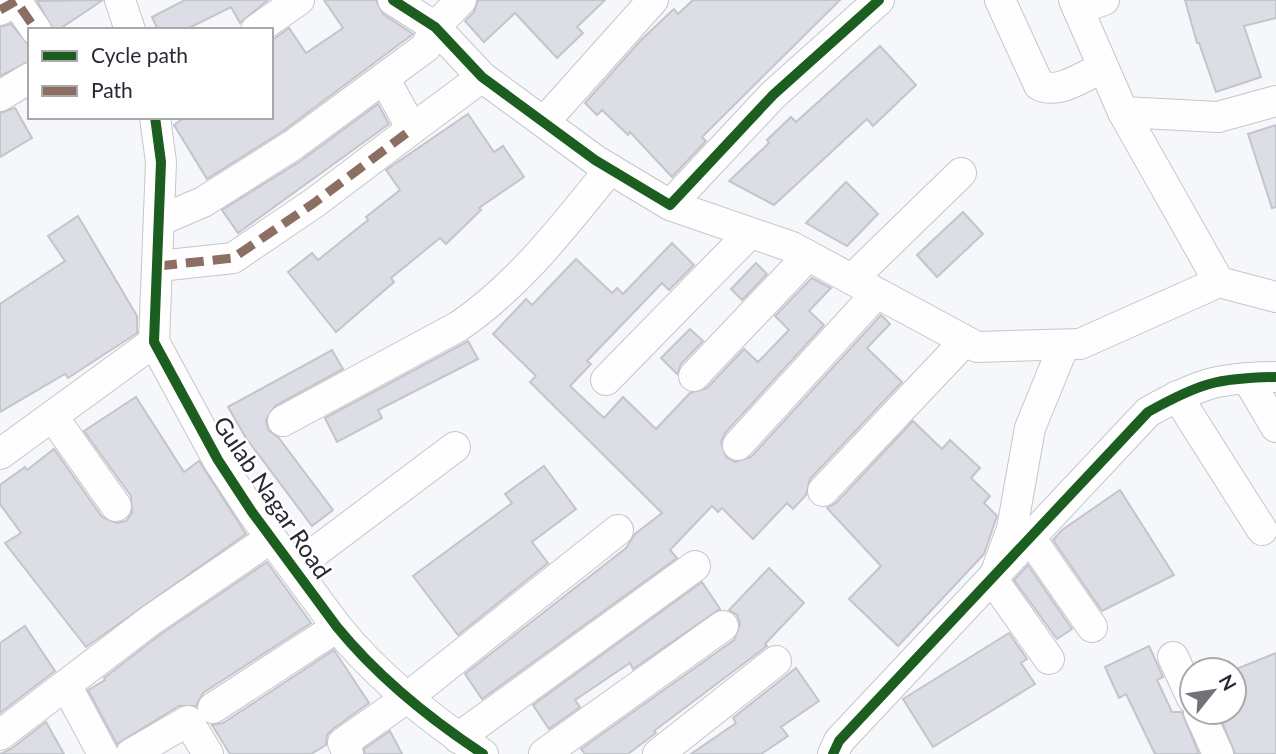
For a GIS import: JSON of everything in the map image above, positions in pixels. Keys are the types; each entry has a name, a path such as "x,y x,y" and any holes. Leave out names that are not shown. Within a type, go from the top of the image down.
{"street":[{"path":"259,28 299,0"},
{"path":"393,0 435,27 482,77 610,169 670,205 808,256 977,347 1080,344 1219,282 1276,297"},
{"path":"161,220 202,202 293,145 426,47 435,27 461,0"},
{"path":"544,122 653,0"},
{"path":"670,205 773,95 878,0"},
{"path":"1000,0 1039,85 1047,89 1062,87 1102,68"},
{"path":"0,10 16,1 35,28"},
{"path":"1085,3 1102,68 1123,112 1219,282"},
{"path":"159,267 233,258 314,203 482,77"},
{"path":"384,78 412,128"},
{"path":"0,96 28,79"},
{"path":"1123,112 1218,117 1276,101"},
{"path":"0,454 154,342 162,162 155,119"},
{"path":"283,421 460,326 480,312 541,254 610,169"},
{"path":"738,445 864,287 961,173"},
{"path":"606,380 750,233"},
{"path":"694,376 808,256"},
{"path":"823,491 965,341"},
{"name":"Gulab Nagar Road","path":"154,342 218,460 271,538 337,627 437,724 483,754"},
{"path":"993,580 1012,529 1030,428 1064,345"},
{"path":"833,754 839,741 1148,412 1177,396 1228,378 1261,378 1276,427"},
{"path":"1177,396 1262,530"},
{"path":"53,417 116,506"},
{"path":"294,568 455,447"},
{"path":"348,754 343,743 408,697 618,530"},
{"path":"0,736 151,620 271,538"},
{"path":"1031,539 1092,627"},
{"path":"458,738 695,566"},
{"path":"993,580 1049,659"},
{"path":"544,754 723,626"},
{"path":"213,708 337,627"},
{"path":"1172,657 1178,669"},
{"path":"658,754 776,661"},
{"path":"66,685 103,754"},
{"path":"131,754 188,721 208,754"},
{"path":"1205,726 1218,754"}],"building":[{"path":"103,0 61,28 52,28 37,1"},
{"path":"185,0 268,0 240,23 231,7 189,28 157,28 152,17"},
{"path":"324,0 376,0 383,14 413,34 283,131 207,179 174,125 182,119 273,119 273,40 289,28 306,53 343,28"},
{"path":"478,0 605,0 577,27 583,33 557,58 515,13 484,42 465,21 474,12"},
{"path":"693,0 840,0 702,137 706,141 672,177 630,132 628,135 602,110 597,115 585,103 641,40 674,9 678,14"},
{"path":"1185,0 1276,0 1276,18 1244,26 1261,77 1216,92 1197,43"},
{"path":"11,24 28,44 28,62 0,76 0,27"},
{"path":"880,46 916,85 873,126 867,119 774,205 729,181 769,143 767,140 791,117 796,122"},
{"path":"378,104 389,124 238,233 222,210 302,160"},
{"path":"15,108 32,138 0,157 0,113"},
{"path":"468,114 494,152 503,146 524,177 479,208 481,210 446,244 440,238 391,278 394,282 336,332 288,272 312,253 318,260 368,220 366,217 400,190 386,170"},
{"path":"1276,125 1276,207 1272,208 1248,134"},
{"path":"846,182 878,214 847,246 806,223"},
{"path":"963,212 983,234 937,277 917,255"},
{"path":"78,216 137,316 137,333 68,378 65,374 0,412 0,304 65,261 48,236"},
{"path":"672,243 694,265 669,290 662,283 587,361 591,364 570,386 604,418 623,397 656,429 690,393 707,388 744,349 758,362 789,330 775,316 812,278 831,288 809,311 824,325 725,433 721,442 726,457 735,462 751,457 881,315 890,324 867,348 902,382 810,479 806,495 793,509 787,503 753,539 722,508 718,512 712,506 670,550 677,558 482,699 465,674 626,548 635,534 662,513 530,382 536,376 493,334 526,299 532,305 576,259 612,293 617,288 623,294"},
{"path":"756,263 767,274 742,300 731,289"},
{"path":"690,329 703,341 681,364 677,374 661,358"},
{"path":"468,341 478,359 378,410 382,418 337,442 325,418"},
{"path":"332,350 343,369 275,406 266,420 268,430 278,437 333,510 312,526 246,438 228,407"},
{"path":"136,397 184,472 199,461 246,534 86,647 5,543 21,533 0,504 0,485 25,467 27,470 54,449 102,517 117,523 126,521 132,513 131,496 84,431"},
{"path":"913,421 942,449 950,440 980,468 971,478 990,496 984,503 997,516 984,554 898,646 849,599 881,566 827,508 836,503"},
{"path":"544,466 576,509 532,542 548,563 458,635 413,576 512,503 505,494"},
{"path":"1120,490 1174,575 1102,611 1053,540 1062,530"},
{"path":"267,562 311,623 203,693 196,706 179,706 117,744 88,690 105,680 104,678 161,634"},
{"path":"1028,565 1072,629 1057,639 1014,580"},
{"path":"769,568 804,603 765,644 767,646 654,731 656,733 628,754 585,754 581,749 734,640 740,624 737,615 729,610"},
{"path":"702,582 720,609 633,669 630,663 575,700 580,707 549,729 533,705"},
{"path":"25,626 55,671 0,713 0,643"},
{"path":"1009,633 1027,659 1021,663 1035,684 933,747 903,699"},
{"path":"1149,646 1163,677 1157,680 1172,712 1178,712 1178,726 1188,726 1199,754 1155,754 1126,694 1119,698 1105,667"},
{"path":"334,650 369,703 333,729 327,735 326,745 311,754 230,754 212,725 223,723"},
{"path":"1276,653 1276,754 1235,754 1224,726 1248,726 1248,664"},
{"path":"796,668 819,701 781,727 788,736 761,754 691,754 736,723 733,718"},
{"path":"46,722 64,754 0,754 11,749"},
{"path":"390,731 402,754 365,754 364,749"}],"marked path":[{"path":"0,10 16,1 35,28"},
{"path":"159,266 233,258 314,203 412,129"}],"cycle path":[{"path":"393,0 435,27 482,77 595,160 670,205 773,95 879,0"},
{"path":"155,119 161,162 154,342 218,460 252,512 337,627 369,663 405,696 483,754"},
{"path":"833,754 839,741 1148,412 1182,394 1209,384 1276,377"}]}
